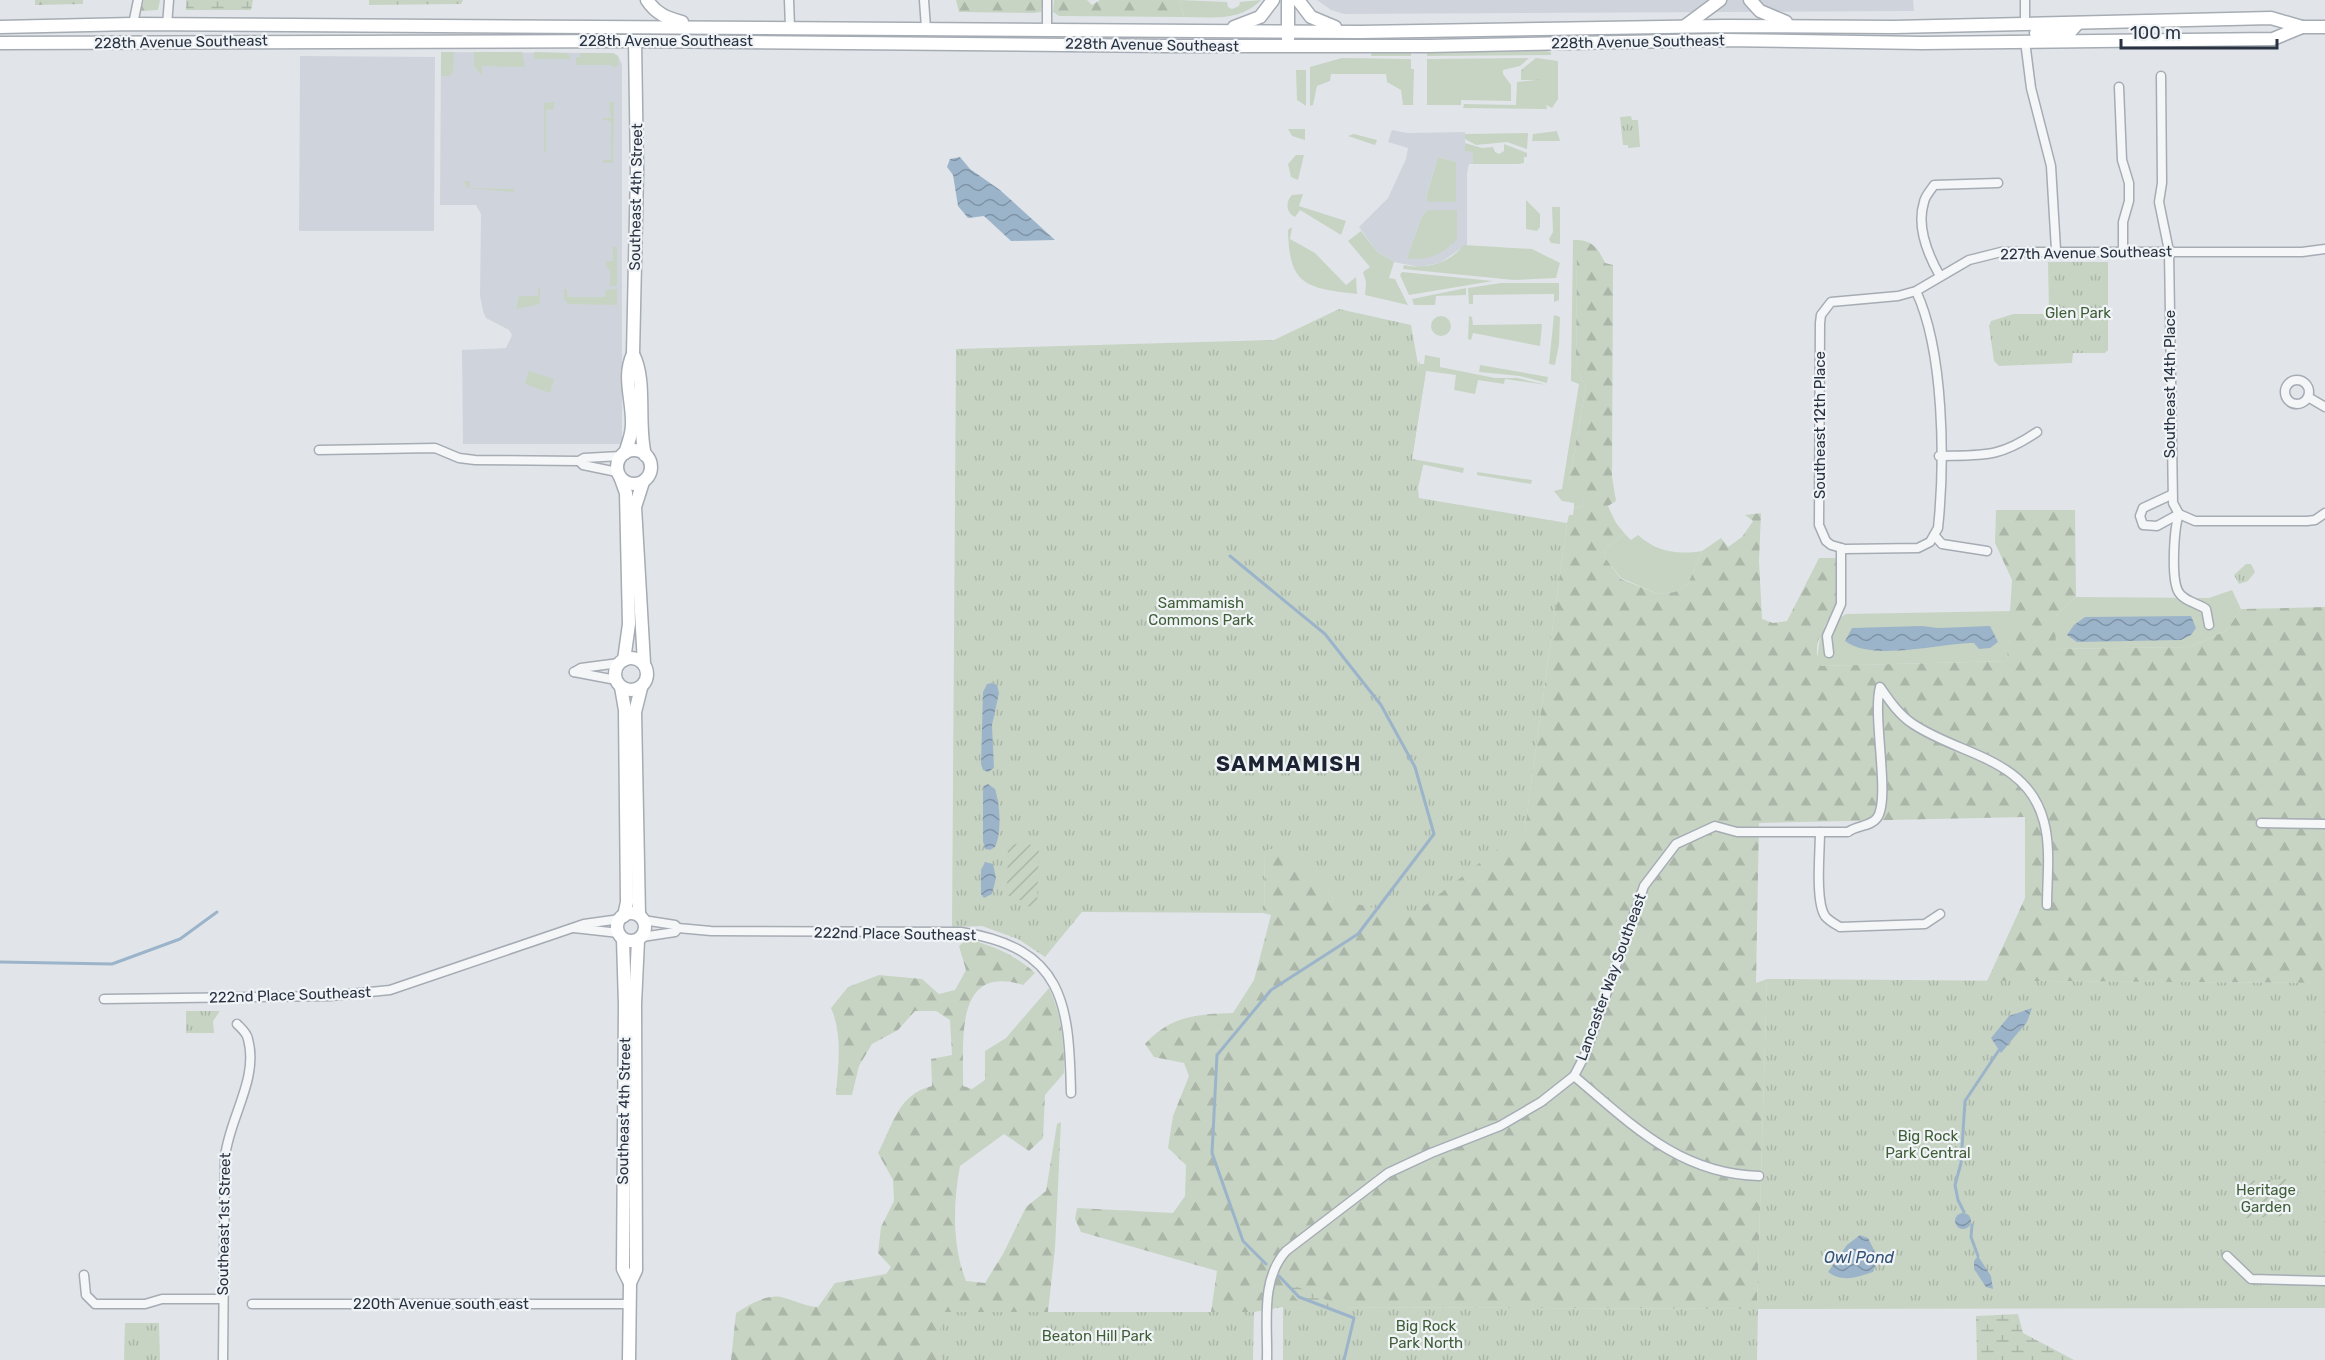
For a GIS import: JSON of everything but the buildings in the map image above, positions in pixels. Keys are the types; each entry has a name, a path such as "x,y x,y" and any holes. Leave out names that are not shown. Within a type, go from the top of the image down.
{"main road":[{"path":"647,0 653,9 665,17 722,27"},
{"path":"1220,31 1260,17 1273,0"},
{"path":"1287,0 1288,46"},
{"path":"1298,0 1307,14 1319,22 1360,32"},
{"path":"1685,26 1720,0"},
{"path":"1750,0 1772,18 1798,26"},
{"name":"228th Avenue Southeast","path":"0,27 167,24 1360,32 1685,26 1950,26 2271,18 2302,27 2325,27"},
{"path":"1950,26 1969,33 2006,33 2025,41 2037,33 2070,32 2078,23"},
{"name":"228th Avenue Southeast","path":"0,43 635,41 1288,46 1712,40 1922,43 2273,39 2302,27"},
{"name":"Southeast 4th Street","path":"623,455 632,423 628,391 628,364 633,354 637,171 635,41"},
{"name":"Southeast 4th Street","path":"633,354 639,364 640,421 645,455"},
{"path":"636,451 645,455 651,467 643,482 635,507 644,663 647,678 641,688 635,712 641,918 645,929 640,938 630,941 621,936 617,927 627,902 625,711 615,672 621,661 629,624 626,493 619,475 623,455 636,451"},
{"path":"619,475 633,484 643,482"},
{"path":"621,661 634,658 644,663"},
{"path":"619,684 631,691 641,688"},
{"path":"622,917 641,918"},
{"name":"Southeast 4th Street","path":"621,936 625,1004 623,1269 630,1282"},
{"name":"Southeast 4th Street","path":"628,1360 630,1282 636,1270 635,1004 640,938"}],"street":[{"path":"134,24 138,0"},
{"path":"167,24 169,0"},
{"path":"789,0 790,27"},
{"path":"924,0 926,28"},
{"path":"1047,0 1047,29"},
{"path":"2025,0 2025,24"},
{"path":"2025,41 2031,88 2052,166 2056,250"},
{"name":"Southeast 14th Place","path":"2161,76 2162,183 2159,202 2169,251 2171,495 2179,514"},
{"path":"2119,87 2122,160 2129,183 2129,201 2123,222 2123,252"},
{"path":"1940,276 1926,252 1923,225 1924,202 1934,185 1998,183"},
{"name":"227th Avenue Southeast","path":"1825,308 1839,299 1887,298 1916,291 1955,266 1984,255 2056,250 2302,252 2325,249"},
{"path":"1829,653 1827,636 1841,604 1841,548 1913,549 1932,539 1938,520 1940,456 1937,377 1926,318 1916,291"},
{"name":"Southeast 12th Place","path":"1825,308 1820,323 1819,525 1826,541 1841,548"},
{"path":"2308,397 2325,408"},
{"path":"1940,456 2000,453 2014,448 2037,432"},
{"path":"319,450 435,448 459,458 475,460 579,461 584,458 623,455"},
{"path":"579,461 583,465 619,475"},
{"path":"2171,495 2143,508 2140,516 2144,525 2157,526 2179,514"},
{"path":"2179,514 2195,521 2307,521 2315,520 2325,513"},
{"path":"2179,514 2175,524 2175,582 2178,592 2185,599 2206,609 2209,625"},
{"path":"1932,539 1942,544 1987,551"},
{"path":"619,684 574,672 581,668 621,661"},
{"name":"Lancaster Way Southeast","path":"1267,1360 1268,1292 1271,1272 1286,1251 1388,1173 1506,1123 1541,1102 1574,1076 1585,1055 1644,886 1676,844 1715,826 1737,832 1848,832 1854,827 1870,824 1879,816 1882,799 1877,718 1880,687 1896,708 1913,724 1997,764 2023,784 2044,821 2047,905"},
{"path":"2261,823 2325,824"},
{"path":"1820,832 1821,905 1828,920 1840,927 1902,926 1925,924 1940,914"},
{"name":"222nd Place Southeast","path":"104,999 330,996 366,993 416,983 574,928 622,917"},
{"name":"222nd Place Southeast","path":"641,918 675,925 678,928 711,932 961,932 1001,941 1032,958 1047,973 1061,996 1066,1014 1071,1093"},
{"name":"222nd Place Southeast","path":"574,928 621,936"},
{"name":"222nd Place Southeast","path":"640,938 675,932 678,928"},
{"name":"Southeast 1st Street","path":"223,1360 222,1299 227,1140 244,1094 250,1066 248,1037 237,1024"},
{"path":"1574,1076 1660,1146 1682,1158 1737,1175 1759,1176"},
{"path":"2227,1256 2251,1279 2325,1281"},
{"path":"84,1275 86,1295 95,1304 145,1304 162,1299 222,1299"},
{"name":"220th Avenue south east","path":"252,1304 629,1304"}],"shaded area":[{"path":"1317,0 1913,0 1914,11 1344,14 1331,10"},
{"path":"441,52 613,53 618,56 622,64 622,444 463,444 462,350 506,348 512,335 509,330 486,318 483,311 480,296 481,214 476,205 440,205"},
{"path":"300,56 435,57 434,231 299,231"},
{"path":"1392,130 1407,133 1465,132 1465,151 1473,151 1473,164 1469,164 1467,173 1467,247 1463,247 1440,263 1420,267 1394,262 1377,252 1359,227 1388,198 1406,159 1408,148 1388,142","holes":["1438,157 1456,162 1428,202 1426,198","1428,210 1452,245 1434,255 1407,258 1422,216"]}],"green space":[{"path":"35,0 83,0 83,4 35,5"},
{"path":"144,0 160,0 158,10 141,11"},
{"path":"186,0 253,0 251,10 186,10"},
{"path":"369,0 463,0 461,4 369,5"},
{"path":"956,0 1043,0 1041,12 1033,13 959,12"},
{"path":"1054,0 1087,0 1092,5 1100,0 1179,0 1184,17 1059,16 1053,12"},
{"path":"1179,0 1227,2 1228,7 1232,9 1239,6 1240,2 1261,0 1253,7 1235,15 1184,17"},
{"path":"441,52 454,52 453,72 450,76 441,76"},
{"path":"474,52 522,52 525,67 482,66 482,76 474,66"},
{"path":"534,52 567,53 571,59 534,59"},
{"path":"1372,52 1411,52 1411,56 1371,56"},
{"path":"1427,52 1551,52 1551,55 1427,56"},
{"path":"580,53 613,53 618,56 619,64 615,68 611,65 576,65 576,57 580,57"},
{"path":"1342,58 1411,59 1411,69 1414,69 1413,105 1403,105 1401,90 1387,82 1386,74 1331,74 1330,81 1317,86 1313,105 1310,106 1310,67"},
{"path":"1529,58 1520,66 1503,70 1503,74 1511,85 1511,101 1461,100 1461,105 1427,105 1427,59"},
{"path":"1536,58 1558,61 1558,99 1552,108 1546,105 1547,109 1463,108 1464,104 1516,105 1517,82 1546,79 1545,70 1521,70"},
{"path":"1296,70 1306,70 1306,106 1297,100"},
{"path":"1521,70 1546,70 1546,80 1521,80"},
{"path":"554,102 554,109 546,110 546,153 544,152 544,103"},
{"path":"609,102 614,102 613,163 603,163 603,160 611,160 611,121 603,120 603,118 611,118"},
{"path":"1631,116 1632,120 1638,120 1640,147 1628,148 1628,145 1623,145 1620,117"},
{"path":"1288,129 1305,129 1305,140 1292,136"},
{"path":"1557,131 1560,141 1532,141 1533,134"},
{"path":"1528,133 1527,149 1507,142 1476,145 1465,139 1465,134"},
{"path":"1354,134 1377,140 1375,145 1348,136"},
{"path":"1465,143 1482,148 1493,147 1499,154 1504,151 1504,144 1527,153 1527,157 1524,157 1524,163 1518,164 1473,164 1473,152 1465,151"},
{"path":"1296,155 1304,155 1298,180 1291,177 1288,164"},
{"path":"1438,157 1456,162 1456,202 1428,202 1426,198"},
{"path":"464,181 470,181 469,188 515,189 514,192 467,188"},
{"path":"1303,194 1299,206 1346,221 1341,235 1300,210 1295,217 1290,213 1288,204 1292,195"},
{"path":"1526,200 1540,214 1540,227 1537,231 1526,229"},
{"path":"1552,207 1560,207 1560,244 1551,243 1549,239 1553,232"},
{"path":"1428,210 1457,210 1457,239 1434,256 1421,259 1407,258 1422,216"},
{"path":"1292,227 1290,239 1315,253 1346,285 1356,277 1357,294 1324,289 1303,280 1292,262 1289,248 1288,230"},
{"path":"1361,231 1377,252 1394,262 1389,278 1395,279 1408,305 1365,295 1366,282 1363,272 1370,267 1348,241"},
{"path":"1573,240 1577,240 1576,370 1586,386 1569,481 1583,500 1581,508 1574,507 1574,503 1562,501 1554,491 1562,489 1579,384 1571,381"},
{"path":"1577,240 1591,244 1598,250 1605,263 1613,265 1612,477 1616,501 1608,506 1616,523 1625,534 1605,549 1604,556 1621,579 1658,594 1675,592 1688,584 1702,551 1721,538 1728,547 1742,537 1753,521 1745,515 1761,513 1759,561 1762,619 1773,623 1787,621 1819,558 1838,558 1837,600 1822,631 1817,648 1821,666 2007,661 2012,580 1995,543 1996,510 2075,510 2076,597 2055,617 2056,649 2191,647 2227,630 2241,609 2325,607 2325,983 1987,981 2025,898 2025,817 1759,823 1756,983 1767,979 1757,1309 1283,1307 1254,1312 1211,1312 1217,1271 1081,1232 1075,1219 1077,1208 1173,1213 1185,1196 1186,1165 1168,1148 1173,1116 1189,1076 1184,1063 1154,1057 1145,1044 1164,1027 1185,1018 1233,1013 1254,980 1271,915 1264,913 1265,851 1281,845 1334,899 1525,828 1567,523 1569,515 1573,515 1574,507 1581,508 1583,500 1569,481 1586,386 1576,370"},
{"path":"1464,245 1532,249 1560,263 1556,278 1514,280 1403,269 1404,265 1421,267 1437,264 1452,256"},
{"path":"613,247 617,247 617,286 610,286 610,270 606,267 606,261 613,261"},
{"name":"Glen Park","path":"2048,262 2108,262 2108,350 2105,353 2073,353 2072,363 1999,366 1994,361 1989,326 1991,321 2013,314 2049,314"},
{"path":"1402,272 1493,281 1409,295 1400,275"},
{"path":"1501,283 1559,283 1559,300 1554,302 1554,294 1473,295 1473,304 1469,304 1468,288"},
{"path":"1466,288 1466,295 1436,296 1435,305 1414,305 1412,299"},
{"path":"538,289 540,289 540,304 516,309 519,296 538,296"},
{"path":"564,289 567,289 567,297 605,297 606,290 617,289 617,305 568,304 564,299"},
{"name":"Sammamish Commons Park","path":"1339,309 1411,325 1419,370 1426,370 1412,459 1424,462 1418,488 1419,498 1567,523 1525,828 1411,916 1334,899 1281,846 1265,851 1264,913 1082,912 1045,957 1018,939 982,926 952,927 956,349 1274,340"},
{"path":"1554,315 1560,317 1559,344 1555,365 1549,364"},
{"path":"1441,316 1448,319 1451,326 1448,333 1441,336 1434,333 1431,326 1434,319"},
{"path":"1469,316 1472,317 1473,325 1542,324 1540,346 1473,333 1471,340 1468,339"},
{"path":"1425,355 1440,358 1440,367 1495,378 1517,378 1547,385 1505,379 1504,384 1478,380 1475,394 1454,390 1456,375 1426,371 1412,459 1464,468 1463,473 1411,462 1419,360 1420,364 1424,364"},
{"path":"1480,365 1548,377 1547,383 1520,376 1479,372"},
{"path":"529,371 554,379 550,393 525,384"},
{"path":"1477,472 1532,480 1531,484 1477,475"},
{"path":"1625,534 1631,540 1638,535 1652,545 1668,551 1684,553 1702,551 1688,584 1675,592 1658,594 1621,578 1604,556 1605,549"},
{"path":"2246,564 2251,564 2255,572 2248,581 2239,584 2234,575"},
{"path":"2232,590 2241,609 2227,630 2191,647 2055,649 2055,617 2076,597 2209,598"},
{"path":"2012,611 2007,661 1821,666 1817,660 1821,629 1846,614"},
{"path":"1008,844 1039,845 1037,907 1023,906 1023,900 1013,900 1007,894"},
{"path":"967,939 1003,952 1035,973 1023,985 1000,981 984,985 974,996 967,1011 964,1029 963,1086 972,1089 985,1080 985,1051 1006,1038 1049,988 1057,1008 1061,1029 1064,1073 1045,1095 1043,1138 1029,1151 1004,1134 960,1166 955,1224 961,1267 966,1281 985,1283 1003,1254 1026,1207 1046,1191 1057,1124 1061,1122 1055,1249 1048,1312 1089,1360 731,1360 736,1313 746,1307 769,1297 781,1297 818,1307 835,1283 886,1274 891,1267 878,1253 881,1227 894,1201 893,1180 878,1153 904,1103 911,1096 932,1086 931,1059 952,1055 950,1020 936,1011 915,1011 898,1030 872,1044 859,1066 852,1095 836,1095 838,1040 831,1008 848,987 879,975 922,979 939,994 955,990 966,970 959,946"},
{"name":"Big Rock Park Central","path":"1767,979 2325,983 2325,1308 1758,1309 1757,1360 1283,1360 1283,1307 1757,1309"},
{"path":"186,1011 220,1011 213,1021 214,1033 186,1033"},
{"name":"Heritage Garden","path":"2286,1179 2287,1216 2245,1218 2246,1181"},
{"path":"1282,1280 1327,1300 1346,1304 1355,1315 1312,1311 1291,1293"},
{"name":"Beaton Hill Park","path":"940,1312 1254,1312 1253,1360 941,1360"},
{"path":"2018,1314 2023,1333 2074,1360 1977,1360 1976,1316"},
{"path":"125,1323 159,1323 160,1360 124,1360"}],"water":[{"path":"960,157 970,169 1000,190 1055,240 1011,241 984,216 968,218 958,206 953,175 947,167 950,159"},
{"path":"2191,616 2196,628 2191,635 2181,640 2077,642 2067,635 2074,625 2085,617"},
{"path":"1922,626 1938,628 1990,626 1998,642 1990,648 1979,649 1974,643 1889,651 1857,647 1845,641 1852,628"},
{"path":"987,684 997,685 999,693 992,725 994,768 988,772 983,770 981,764 983,692"},
{"path":"988,784 995,789 1000,818 997,841 995,847 990,850 985,849 983,841 983,792 984,786"},
{"path":"985,862 993,864 996,878 992,894 984,898 981,894 981,870"},
{"path":"2032,1008 2027,1022 2001,1053 1991,1038 2009,1016"},
{"path":"1963,1213 1969,1215 1971,1221 1969,1227 1963,1229 1957,1227 1955,1221 1957,1215"},
{"name":"Owl Pond","path":"1860,1235 1868,1238 1878,1258 1873,1272 1845,1278 1828,1272 1847,1245"},
{"path":"1978,1256 1991,1276 1993,1289 1986,1287 1974,1269 1974,1261"}],"waterway":[{"path":"1230,556 1325,634 1381,705 1415,767 1434,834 1358,934 1271,990 1217,1055 1212,1153 1243,1241 1266,1264"},
{"path":"0,962 112,964 180,939 217,912"},
{"path":"1964,1212 1958,1200 1955,1185 1961,1163 1965,1101 1999,1050"},
{"path":"1972,1225 1971,1237 1978,1256"},
{"path":"1279,1276 1299,1297 1354,1318 1344,1360"}],"district":[{"name":"SAMMAMISH","path":"1289,764"}],"park label":[{"name":"Big Rock Park North","path":"1426,1334"}]}
